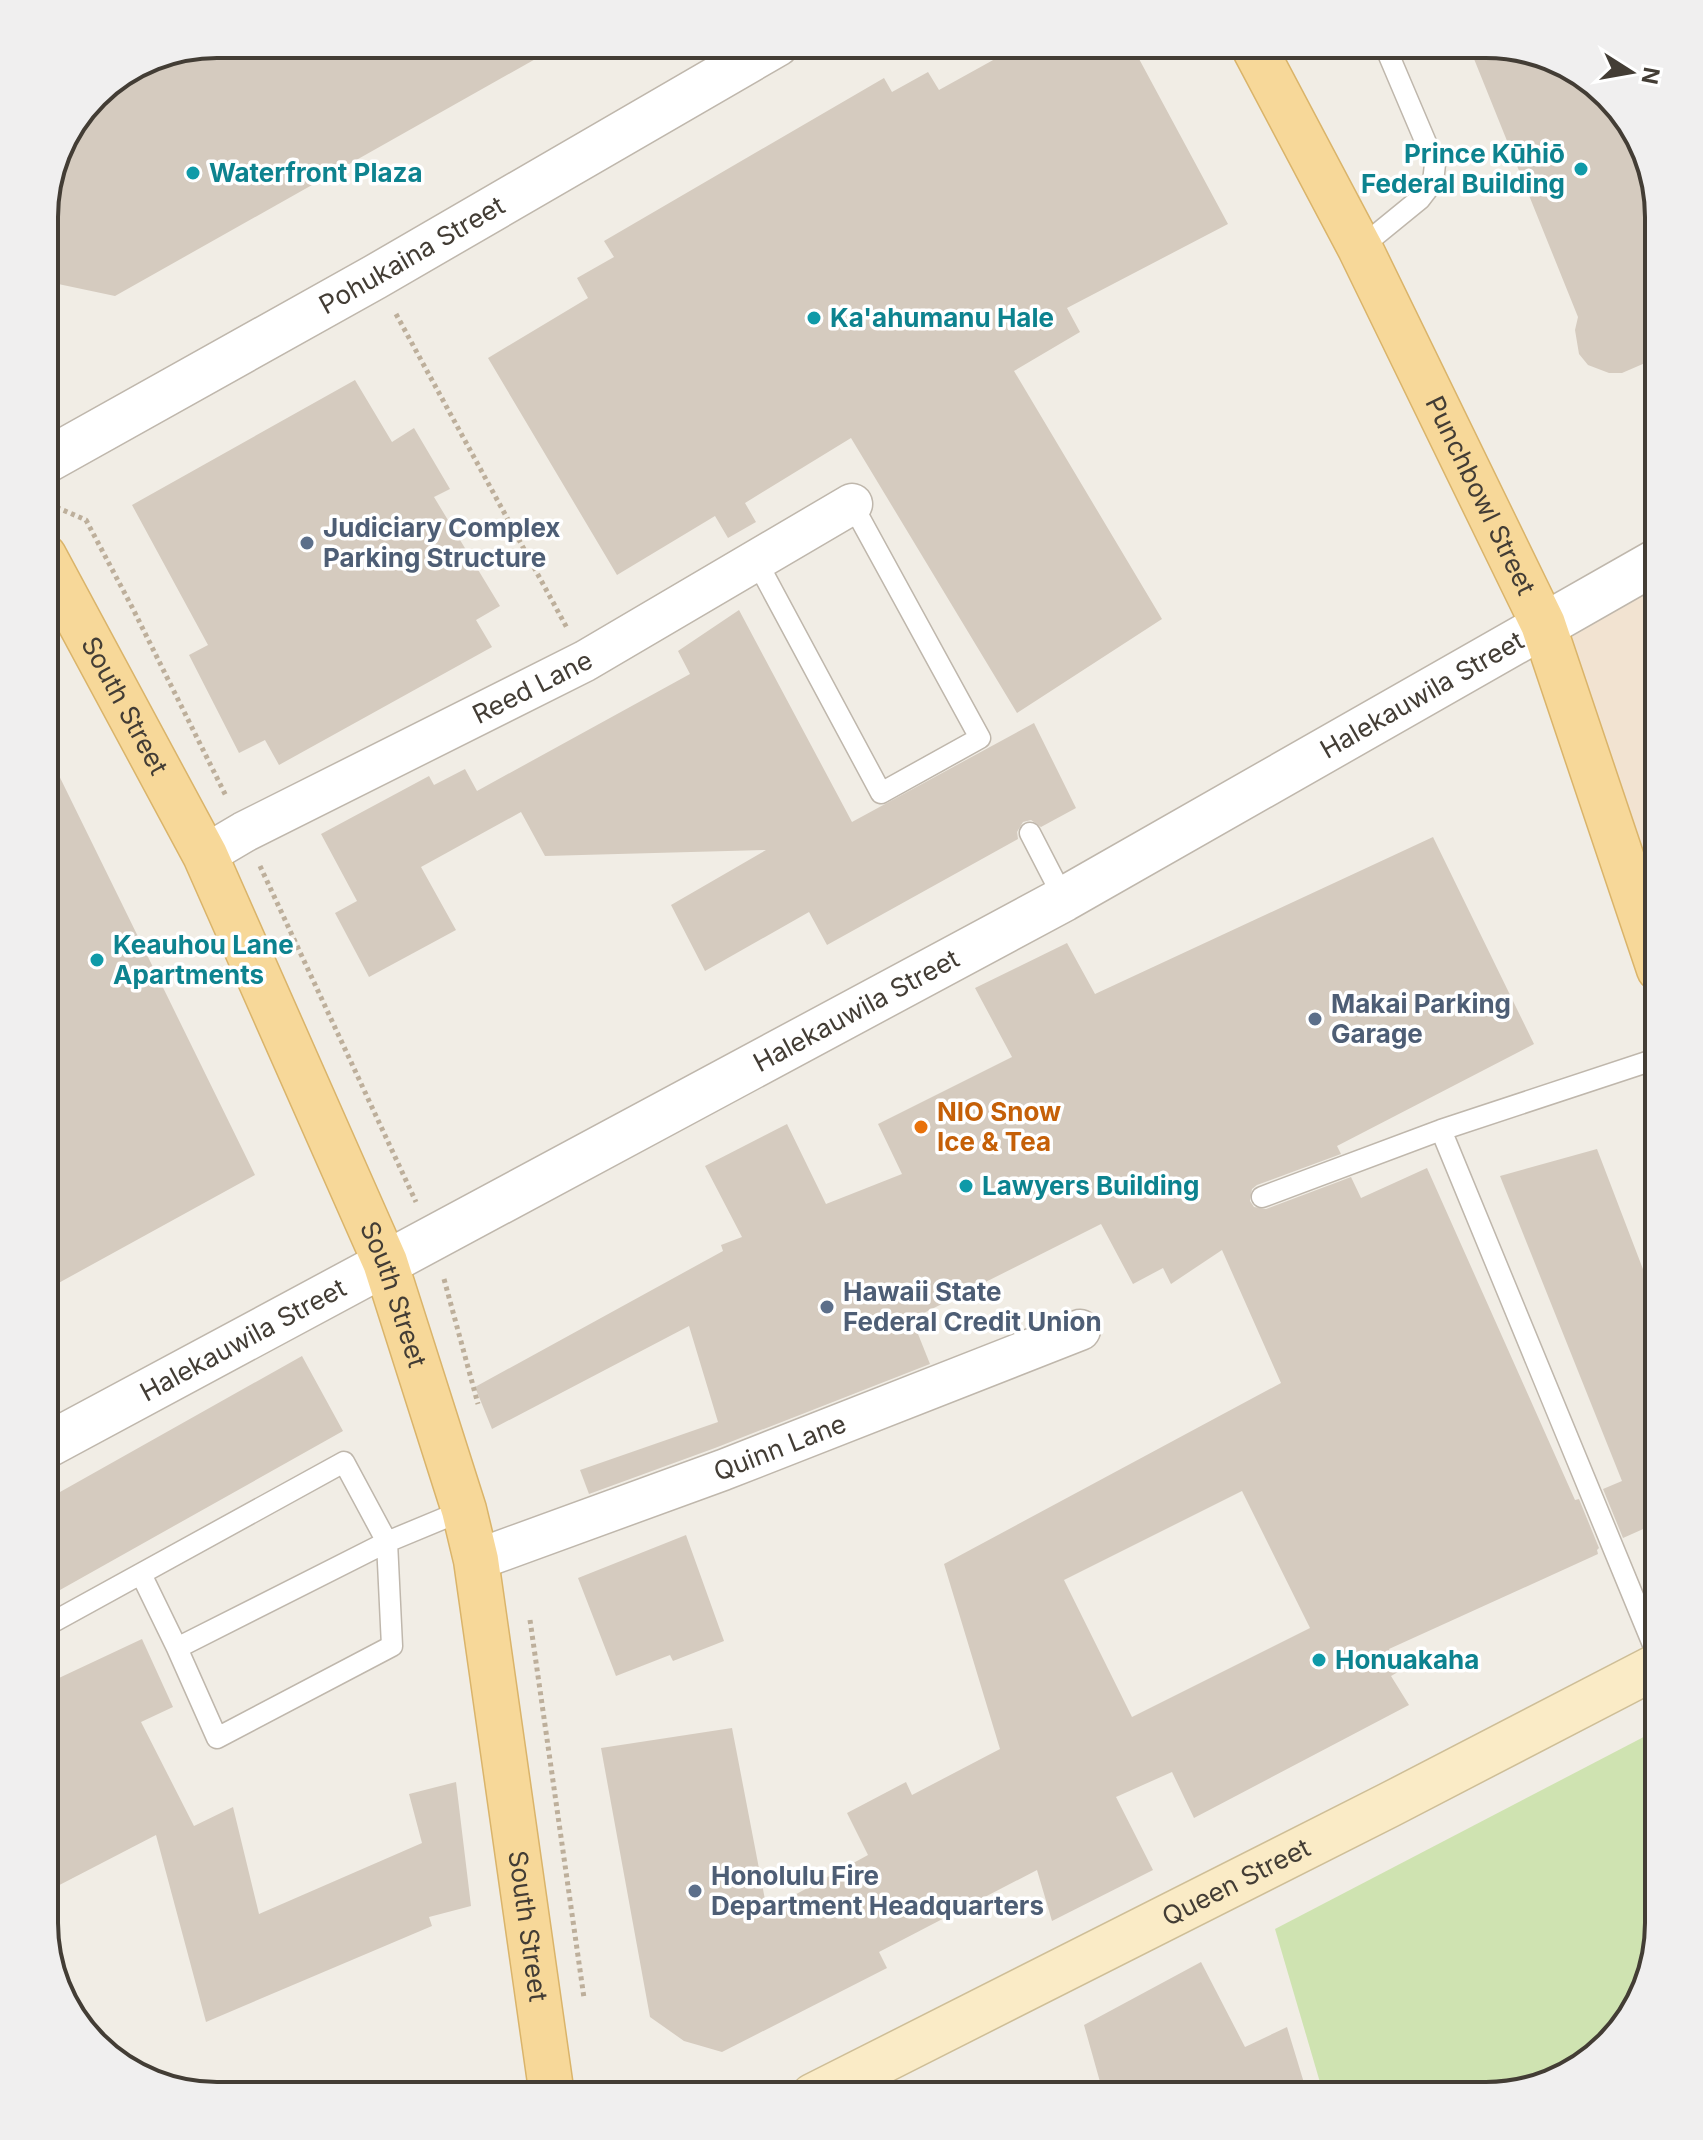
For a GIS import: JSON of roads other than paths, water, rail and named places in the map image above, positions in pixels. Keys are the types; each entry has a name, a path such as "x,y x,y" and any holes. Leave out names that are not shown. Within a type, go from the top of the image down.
{"main road":[{"name":"Punchbowl Street","path":"1259,58 1360,248 1543,624 1645,927"},
{"name":"South Street","path":"58,582 205,855 385,1262 464,1510 476,1560 550,2082"},
{"name":"Queen Street","path":"851,2082 1645,1669"}],"street":[{"name":"Pohukaina Street","path":"58,454 375,277 753,58"},
{"name":"Reed Lane","path":"205,855 244,832 585,661 852,504"},
{"name":"Halekauwila Street","path":"58,1439 1064,899 1645,568"},
{"name":"Quinn Lane","path":"476,1560 723,1470 1080,1330"}],"lane":[{"path":"1360,248 1420,199 1433,182 1435,164 1390,58"},
{"path":"757,562 881,793 983,743 852,504"},
{"path":"1030,833 1064,899"},
{"path":"1262,1197 1441,1130 1645,1063"},
{"path":"1441,1130 1645,1628"},
{"path":"58,1619 344,1462 387,1542 392,1646 217,1738 141,1574"},
{"path":"177,1648 387,1542 464,1510"}],"place":[{"name":"Prince Kūhiō Federal Building","path":"1581,169"},
{"name":"Waterfront Plaza","path":"193,173"},
{"name":"Ka'ahumanu Hale","path":"814,318"},
{"name":"Judiciary Complex Parking Structure","path":"307,543"},
{"name":"Keauhou Lane Apartments","path":"97,960"},
{"name":"Makai Parking Garage","path":"1315,1019"},
{"name":"NIO Snow Ice & Tea","path":"921,1127"},
{"name":"Lawyers Building","path":"966,1186"},
{"name":"Hawaii State Federal Credit Union","path":"827,1307"},
{"name":"Honuakaha","path":"1319,1660"},
{"name":"Honolulu Fire Department Headquarters","path":"695,1891"}]}
